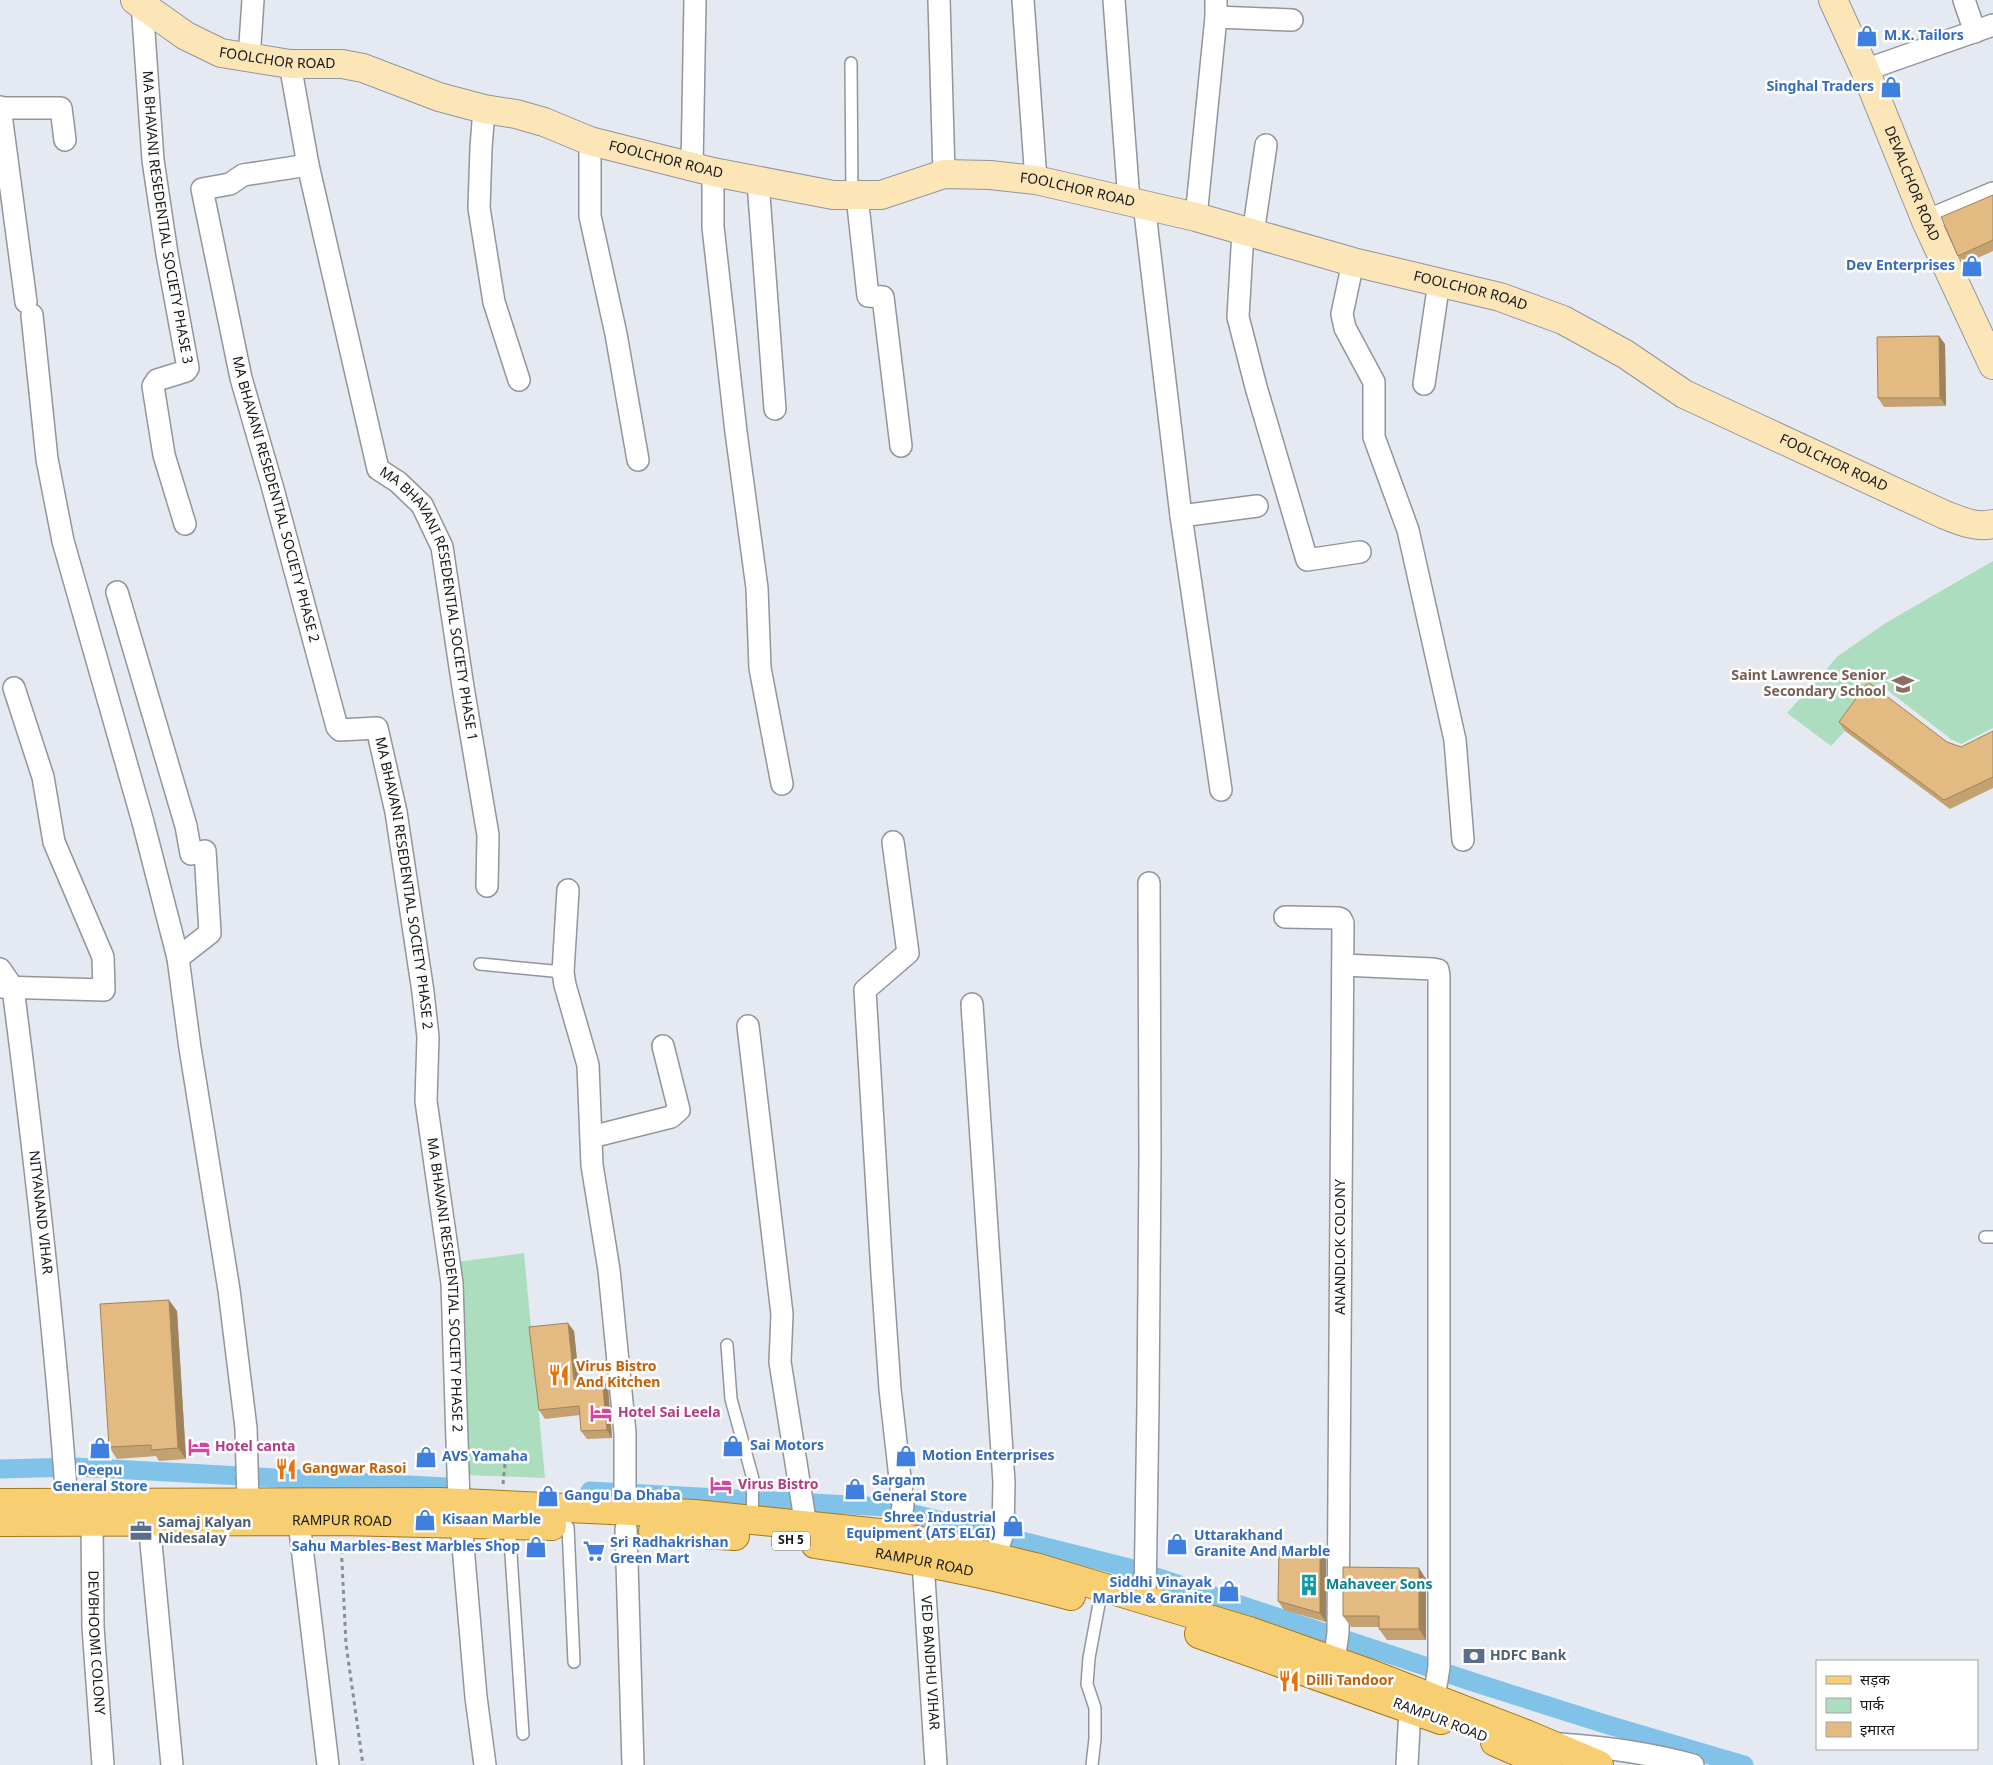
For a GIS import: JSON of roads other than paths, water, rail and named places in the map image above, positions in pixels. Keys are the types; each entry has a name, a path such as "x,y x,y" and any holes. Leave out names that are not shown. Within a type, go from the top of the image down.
{"main road":[{"path":"0,1503 67,1503 248,1484 460,1513 626,1506 695,1514 753,1505 901,1520 999,1544 1035,1567 1144,1581 1249,1631 1337,1645 1437,1680 1548,1754 1599,1765"},
{"name":"RAMPUR ROAD","path":"0,1522 299,1522 460,1513 509,1524 568,1527 626,1506 804,1543 923,1562 993,1576 1099,1604 1218,1640 1410,1709 1515,1757 1548,1754"}],"street":[{"path":"249,59 253,0"},
{"path":"695,0 702,170 714,227 736,432 757,588 760,668 782,784"},
{"path":"939,0 944,174"},
{"path":"1023,0 1036,180"},
{"path":"1114,0 1136,203 1221,790"},
{"name":"DEVALCHOR ROAD","path":"1833,0 1926,221 1993,365"},
{"path":"1864,70 1984,28 1964,0"},
{"name":"FOOLCHOR ROAD","path":"139,2 186,36 221,53 249,59 290,64 342,64 363,68 439,97 484,109 516,114 544,122 590,141 702,170 833,195 855,196 881,195 944,174 1036,180 1196,218 1353,262 1500,297 1563,320 1625,354 1684,394 1945,515 1969,524 1984,526 1993,524"},
{"name":"MA BHAVANI RESEDENTIAL SOCIETY PHASE 3","path":"139,2 153,160 167,254 188,368 186,371 157,380 153,386 164,455 185,524"},
{"path":"1196,218 1216,9 1292,20"},
{"name":"MA BHAVANI RESEDENTIAL SOCIETY PHASE 1","path":"290,64 308,165 378,469 398,482 422,505 442,547 463,688 488,835 486,886"},
{"path":"65,140 61,108 0,108 29,309 47,459 63,540 178,958 191,1058 229,1290 246,1428 248,1484"},
{"path":"484,109 480,208 494,302 519,380"},
{"path":"590,141 590,216 616,334 638,460"},
{"path":"1266,145 1248,232 1238,317 1256,386 1307,560 1360,552"},
{"name":"MA BHAVANI RESEDENTIAL SOCIETY PHASE 2","path":"308,165 242,175 230,184 202,189 241,378 276,499 337,727 340,730 377,728 396,812 423,992 428,1037 426,1101 452,1283 460,1513"},
{"path":"758,182 775,409"},
{"path":"1926,221 1993,193"},
{"path":"855,196 868,296 883,297 901,446"},
{"path":"1353,262 1342,314 1345,328 1374,382 1374,437 1408,530 1454,740 1462,840"},
{"path":"1424,384 1439,282"},
{"path":"1181,516 1257,506"},
{"path":"117,592 186,826 190,854 205,852 210,933 178,958"},
{"path":"7,987 104,990 104,957 54,842 43,777 14,688"},
{"path":"893,842 908,953 866,990 882,1274 901,1520"},
{"path":"1144,1581 1149,1394 1149,883"},
{"path":"568,890 563,972 588,1066 592,1164 609,1270 625,1432 633,1765"},
{"name":"ANANDLOK COLONY","path":"1285,917 1341,918 1343,965 1337,1645"},
{"path":"1343,965 1433,969 1438,970 1440,976 1437,1680"},
{"name":"NITYANAND VIHAR","path":"0,969 7,987 34,1148 67,1503"},
{"path":"972,1004 1004,1482 999,1544"},
{"path":"748,1026 782,1314 780,1362 804,1510"},
{"path":"590,1137 671,1117 679,1110 663,1046"},
{"path":"460,1513 476,1697 485,1765"},
{"name":"DEVBHOOMI COLONY","path":"92,1522 93,1627 103,1765"},
{"path":"149,1522 172,1765"},
{"path":"299,1522 328,1765"},
{"name":"VED BANDHU VIHAR","path":"923,1562 936,1765"},
{"path":"1407,1765 1410,1709"},
{"path":"1548,1754 1606,1747 1664,1757 1693,1765"}],"lane":[{"path":"852,63 855,196"},
{"path":"480,964 563,972"},
{"path":"727,1345 731,1399 753,1479 753,1505"},
{"path":"509,1524 523,1734"},
{"path":"568,1527 574,1662"},
{"path":"1092,1765 1095,1739 1095,1708 1087,1684 1089,1658 1099,1604"}],"waterway":[{"path":"0,1469 74,1467 446,1487"},
{"path":"590,1491 886,1507 1129,1568 1473,1682 1605,1724 1744,1765"}],"place":[{"name":"M.K. Tailors","path":"1867,36"},
{"name":"Singhal Traders","path":"1891,87"},
{"name":"Dev Enterprises","path":"1972,266"},
{"name":"Saint Lawrence Senior Secondary School","path":"1903,684"},
{"name":"Virus Bistro And Kitchen","path":"559,1375"},
{"name":"Hotel Sai Leela","path":"601,1413"},
{"name":"Sai Motors","path":"733,1446"},
{"name":"Hotel canta","path":"199,1447"},
{"name":"Deepu General Store","path":"100,1448"},
{"name":"Motion Enterprises","path":"906,1456"},
{"name":"AVS Yamaha","path":"426,1457"},
{"name":"Gangwar Rasoi","path":"286,1469"},
{"name":"Virus Bistro","path":"721,1485"},
{"name":"Sargam General Store","path":"855,1489"},
{"name":"Gangu Da Dhaba","path":"548,1496"},
{"name":"Kisaan Marble","path":"425,1520"},
{"name":"Shree Industrial Equipment (ATS ELGI)","path":"1013,1526"},
{"name":"Samaj Kalyan Nidesalay","path":"141,1531"},
{"name":"Uttarakhand Granite And Marble","path":"1177,1544"},
{"name":"Sahu Marbles-Best Marbles Shop","path":"536,1547"},
{"name":"Sri Radhakrishan Green Mart","path":"594,1551"},
{"name":"Mahaveer Sons","path":"1309,1585"},
{"name":"Siddhi Vinayak Marble & Granite","path":"1229,1591"},
{"name":"HDFC Bank","path":"1474,1656"},
{"name":"Dilli Tandoor","path":"1289,1681"}]}
